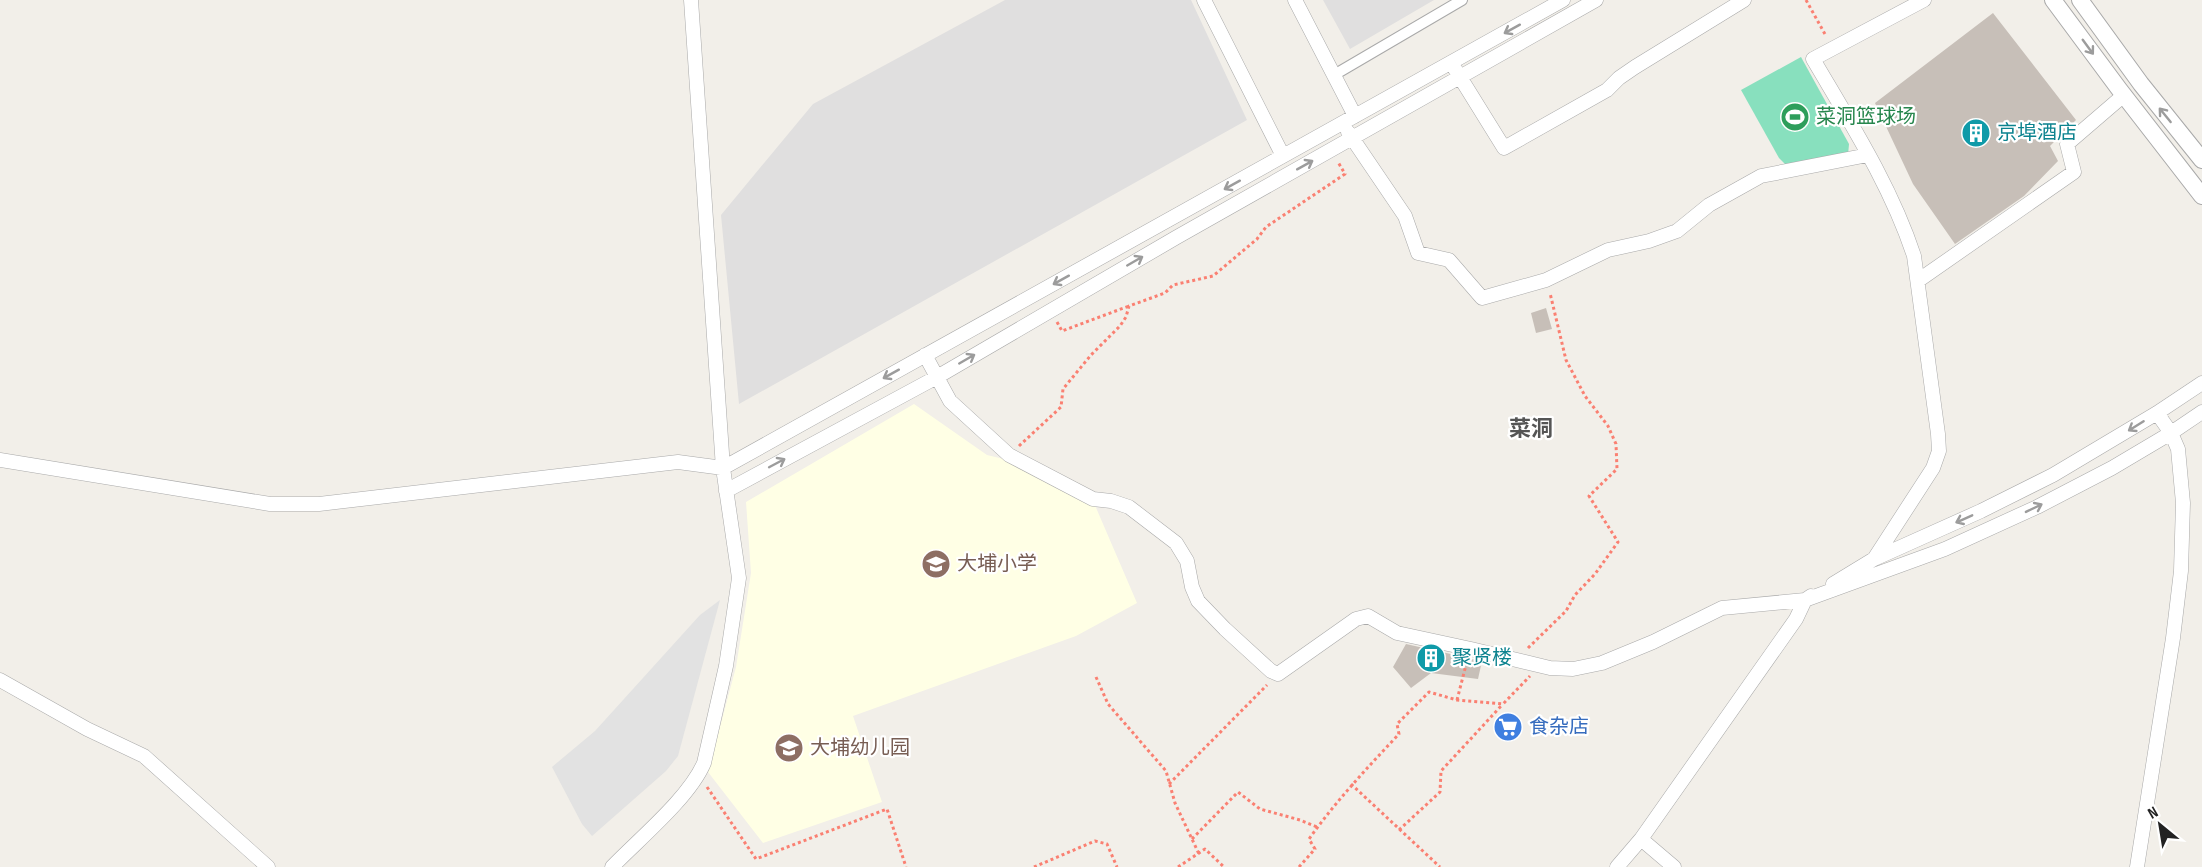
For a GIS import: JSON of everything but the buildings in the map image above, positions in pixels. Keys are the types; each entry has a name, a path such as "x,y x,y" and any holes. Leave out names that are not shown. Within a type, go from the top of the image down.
{"street":[{"path":"612,867 699,776 708,750 726,666 739,578 723,468 691,0"},
{"path":"1204,0 1283,156"},
{"path":"1295,0 1355,116"},
{"path":"1334,75 1462,0"},
{"path":"0,460 270,504 320,504 678,462 723,468 1563,0"},
{"path":"726,491 937,377 1596,0"},
{"path":"1450,63 1504,148 1607,90 1635,67 1744,0"},
{"path":"1874,559 1914,499 1938,457 1939,446 1919,280 1906,231 1868,155 1814,59 1924,0"},
{"path":"2054,0 2202,196"},
{"path":"2080,0 2141,84 2202,160"},
{"path":"1919,280 2074,172 2067,144 2124,95"},
{"path":"1342,123 1405,216 1418,253 1449,261 1482,298 1546,280 1608,250 1648,241 1677,231 1709,205 1761,176 1868,155"},
{"path":"925,355 950,400 1009,455 1093,499 1111,501 1129,507 1168,536 1187,561 1192,587 1198,601 1271,671 1278,674 1356,619 1365,616 1374,618 1397,633 1540,666 1562,670 1587,667 1638,649 1722,608 1805,600 1945,549 2037,507 2112,468 2171,434 2202,412"},
{"path":"1617,867 1641,839 1796,619 1805,600 1874,559 2010,498 2053,475 2157,413 2202,383"},
{"path":"2137,867 2173,639 2181,571 2183,503 2181,466 2177,445 2157,413"},
{"path":"1874,559 1881,573"},
{"path":"0,680 87,729 144,756 268,867"},
{"path":"1641,839 1674,867"}],"path":[{"path":"1806,0 1833,48"},
{"path":"1051,310 1062,331 1165,293 1173,285 1212,276 1257,239 1266,227 1345,174 1332,150"},
{"path":"1517,659 1566,611 1575,596 1595,574 1618,542 1589,496 1617,469 1616,444 1608,426 1581,390 1566,360 1555,308 1546,280"},
{"path":"1009,455 1061,407 1063,389 1120,326 1129,306"},
{"path":"1456,700 1471,649"},
{"path":"1400,830 1440,792 1441,771 1540,666"},
{"path":"1169,784 1278,674"},
{"path":"1096,677 1108,704 1166,771 1175,803 1199,854"},
{"path":"1299,867 1315,849 1309,839 1317,827 1351,784 1399,734 1397,724 1429,692 1456,700 1503,704"},
{"path":"699,776 756,859 887,809 906,867"},
{"path":"1351,784 1440,867"},
{"path":"1192,839 1238,792 1260,808 1300,819 1317,827"},
{"path":"1034,867 1095,841 1107,844 1117,867"},
{"path":"1178,867 1205,849 1224,867"}],"shaded area":[{"path":"1005,0 1191,0 1247,120 739,404 721,215 813,104"},
{"path":"1323,0 1434,0 1350,49"},
{"name":"大埔小学","path":"914,404 987,455 1041,468 1094,503 1137,603 1076,636 853,716 882,802 763,843 708,772 736,667 751,573 746,502"},
{"path":"720,600 678,756 666,771 592,836 582,824 552,767 595,731 700,615"}],"green space":[{"name":"菜洞篮球场","path":"1801,57 1849,144 1848,155 1786,165 1779,158 1741,90"}],"place":[{"name":"菜洞篮球场","path":"1795,117"},
{"name":"京埠酒店","path":"1976,133"},
{"name":"大埔小学","path":"936,564"},
{"name":"聚贤楼","path":"1431,658"},
{"name":"食杂店","path":"1508,727"},
{"name":"大埔幼儿园","path":"789,748"}],"district":[{"name":"菜洞","path":"1531,429"}]}
